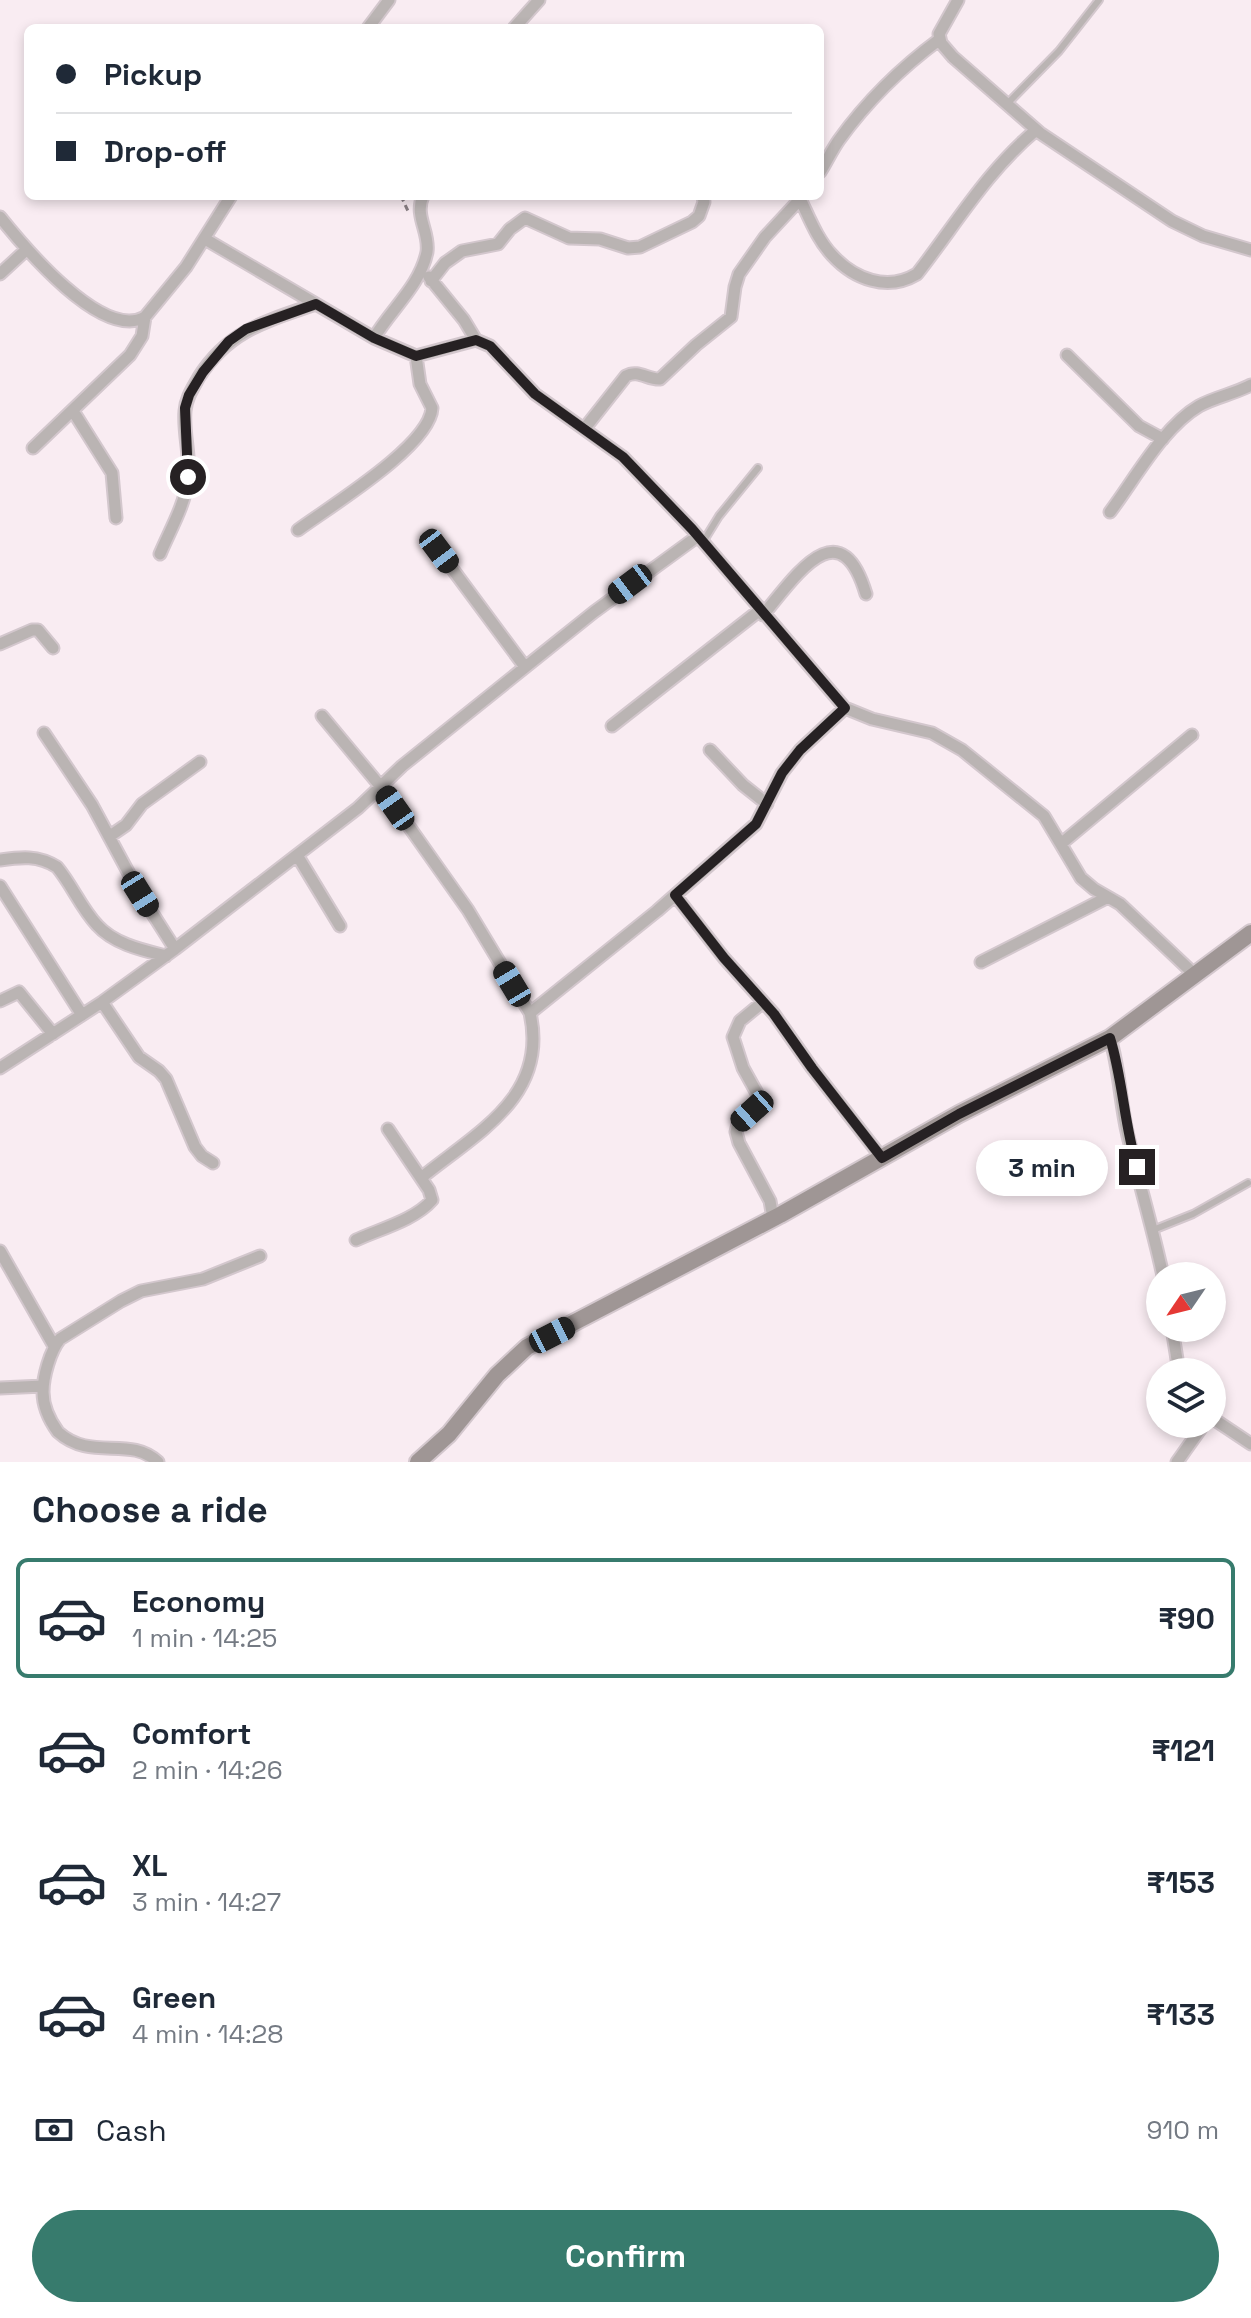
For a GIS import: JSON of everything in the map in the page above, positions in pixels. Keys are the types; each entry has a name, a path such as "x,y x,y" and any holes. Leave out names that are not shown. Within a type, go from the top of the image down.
{"main road":[{"path":"418,1462 449,1434 497,1375 527,1347 773,1218 959,1114 1110,1038 1251,933"}],"street":[{"path":"371,24 389,0"},
{"path":"958,0 939,34 940,39 953,57 1036,130 1172,221 1203,236 1251,250"},
{"path":"517,24 537,1"},
{"path":"824,165 839,140 882,88 911,60 940,39"},
{"path":"803,200 818,235 832,255 862,278 889,284 904,281 917,274 992,172 1036,130"},
{"path":"0,217 26,250 84,302 127,322 145,317 186,267 229,200"},
{"path":"374,338 386,317 418,278 423,265 427,244 419,212 422,200"},
{"path":"431,281 452,257 462,251 498,244 510,229 525,218 569,238 600,239 628,248 640,247 692,222 699,216 704,200"},
{"path":"585,428 626,376 636,373 654,380 660,379 728,320 734,309 739,274 765,237 799,200"},
{"path":"205,239 374,338 416,356 476,340"},
{"path":"0,274 26,250"},
{"path":"423,265 431,281 464,320 476,340 490,346 535,394 623,457 700,539 845,708 872,719 913,727 948,741 1044,816 1081,878 1120,904 1195,975"},
{"path":"160,554 182,505 188,477 185,408 196,383 229,341 246,329 316,304"},
{"path":"33,448 130,355 142,336 145,317"},
{"path":"1067,355 1139,426 1163,439"},
{"path":"298,530 376,475 418,437 428,423 432,408 420,384 416,356"},
{"path":"1110,512 1163,439 1200,406 1251,385"},
{"path":"73,411 112,473 116,518"},
{"path":"0,1068 102,1002 170,952 297,855 594,612 700,539"},
{"path":"439,551 525,667"},
{"path":"612,726 762,612 820,554 831,551 852,562 859,572 866,594"},
{"path":"0,644 38,630 53,648"},
{"path":"530,1013 675,895 756,824 782,773 800,750 845,708"},
{"path":"322,716 381,787 468,910 530,1013 534,1028 530,1068 506,1111 421,1178"},
{"path":"44,733 110,836 170,952"},
{"path":"1062,843 1192,735"},
{"path":"710,750 743,785 767,804"},
{"path":"110,836 126,825 142,804 200,762"},
{"path":"297,855 340,926"},
{"path":"0,860 25,857 47,861 63,874 96,924 108,935 129,946 170,952"},
{"path":"0,886 82,1015"},
{"path":"675,895 763,1002 882,1158"},
{"path":"981,962 1108,897"},
{"path":"0,1001 19,992 53,1034"},
{"path":"102,1002 139,1057 166,1079 195,1147 213,1163"},
{"path":"763,1002 740,1021 733,1037 743,1068 758,1095 757,1104 738,1124 736,1132 770,1201 773,1218"},
{"path":"1110,1038 1117,1061 1128,1135 1160,1262"},
{"path":"356,1240 426,1207 432,1200 429,1190 388,1129"},
{"path":"0,1251 54,1346"},
{"path":"158,1462 148,1454 95,1456 76,1451 64,1440 49,1416 43,1386 54,1346 60,1339 141,1291 203,1279 260,1256"},
{"path":"0,1388 43,1386"},
{"path":"1226,1427 1251,1444"},
{"path":"1177,1462 1194,1438"}],"lane":[{"path":"1007,104 1059,51 1099,0"},
{"path":"700,539 758,468"},
{"path":"1153,1230 1193,1214 1248,1183"}],"route":[{"path":"188,477 185,408 189,395 203,372 229,341 263,321 316,304 374,338 416,356 476,340 490,346 535,394 623,457 692,529 845,708 818,730 782,773 756,824 675,895 724,958 774,1014 882,1158 959,1114 1110,1038 1137,1167"}]}
